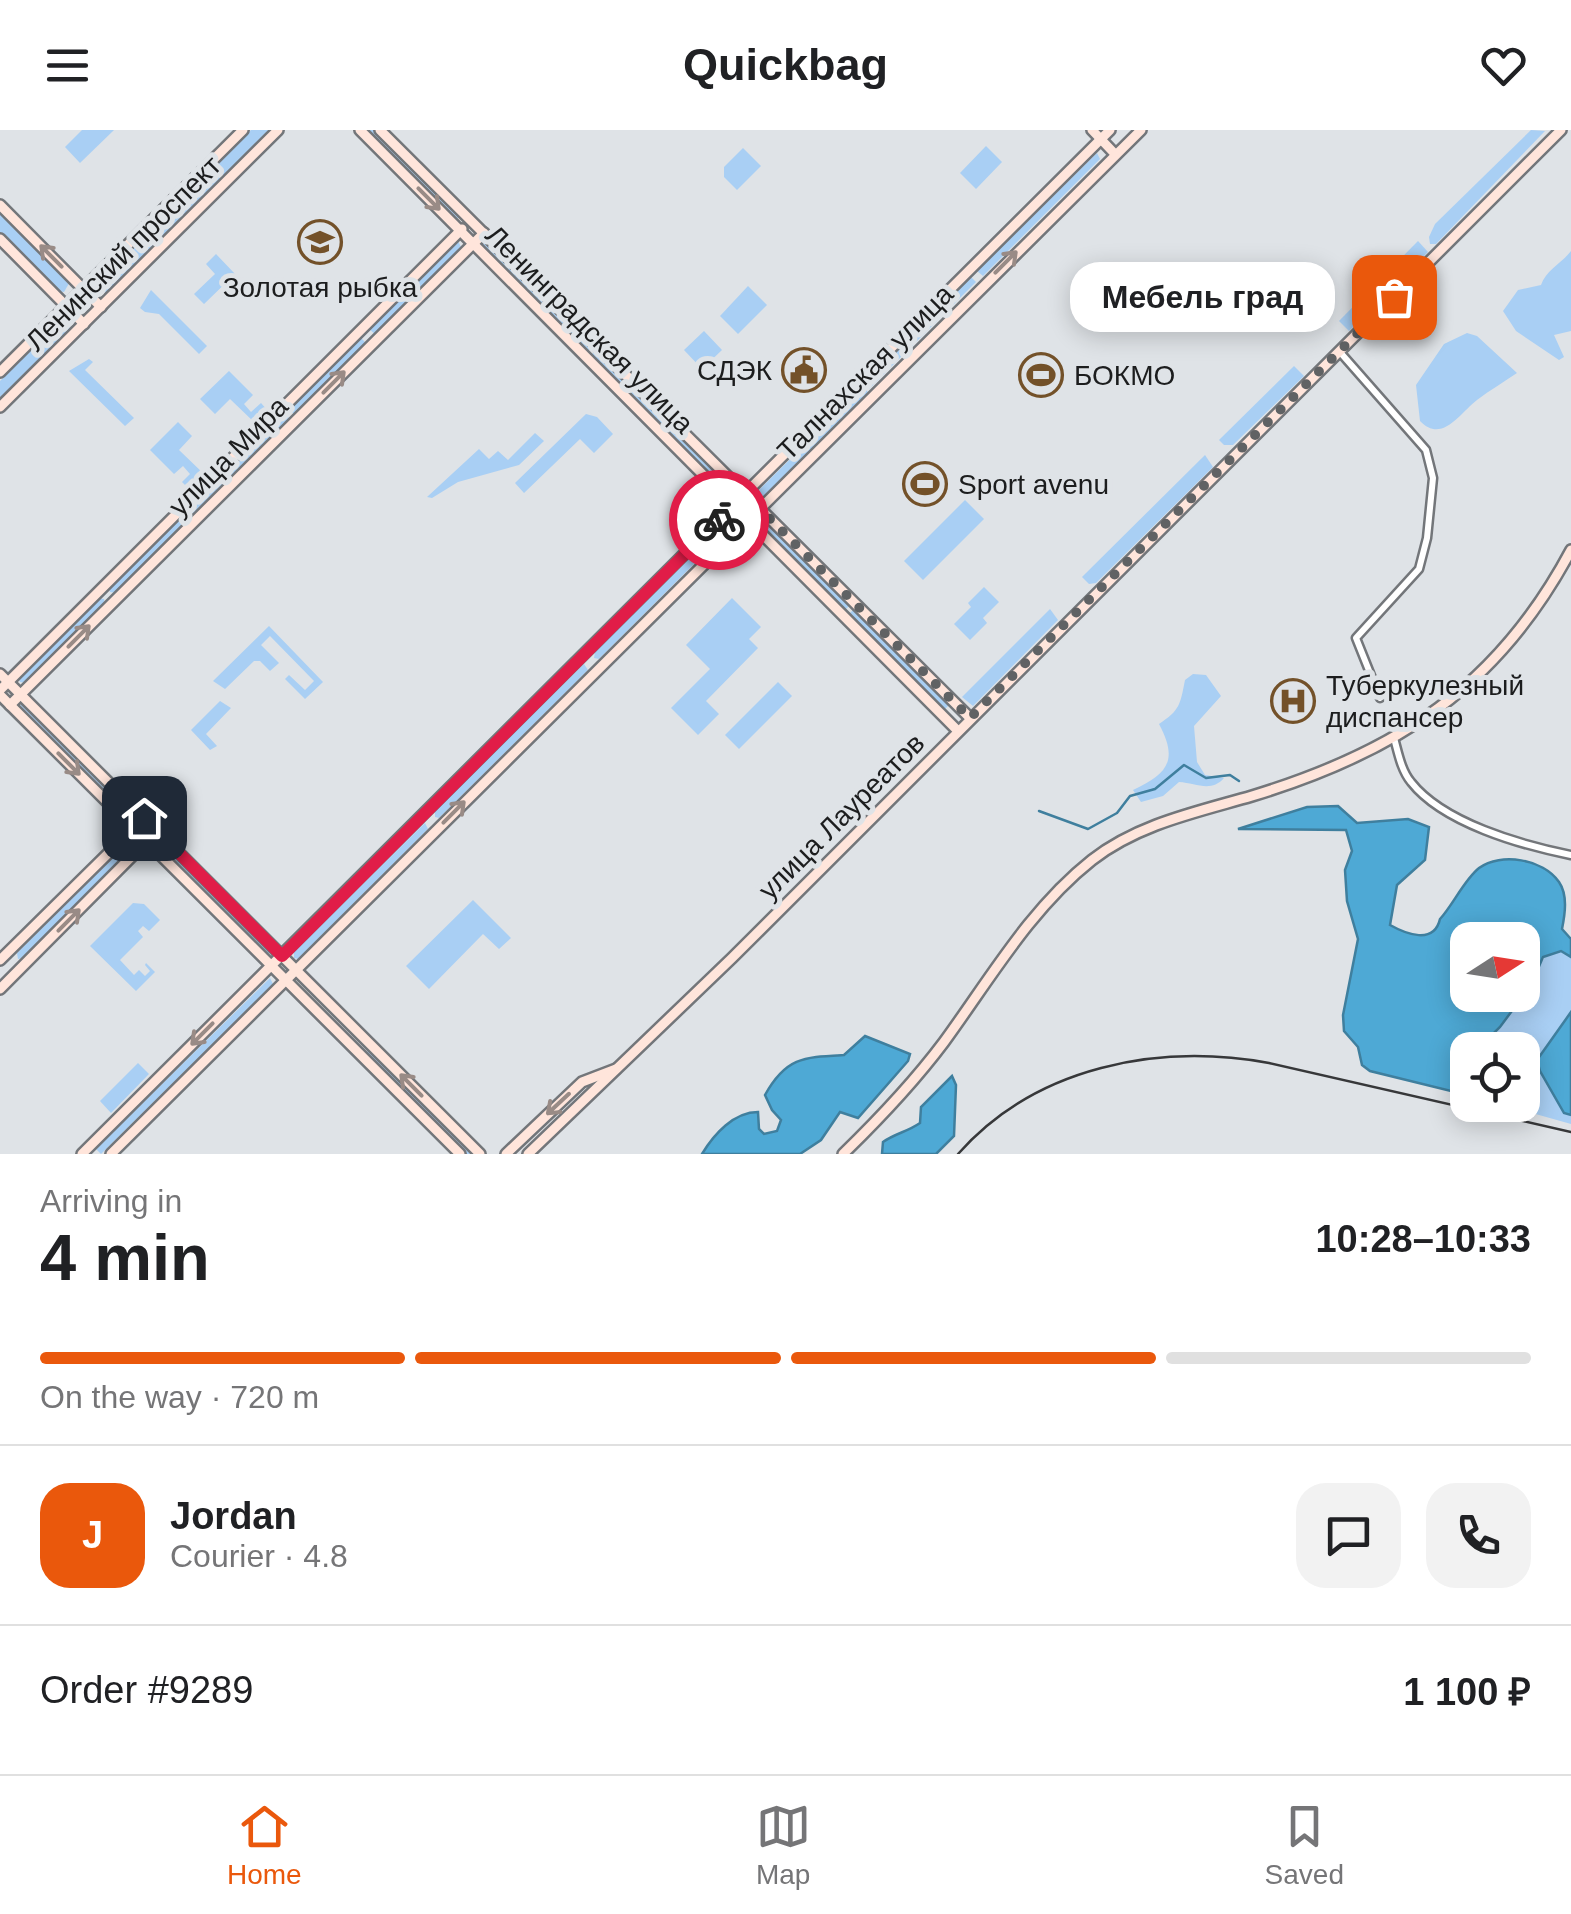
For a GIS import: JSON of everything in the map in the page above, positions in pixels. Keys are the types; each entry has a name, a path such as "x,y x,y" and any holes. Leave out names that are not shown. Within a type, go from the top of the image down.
{"street":[{"name":"Ленинский проспект","path":"0,372 243,130"},
{"name":"Ленинский проспект","path":"0,408 278,130"},
{"name":"Ленинградская улица","path":"360,130 958,730"},
{"name":"Ленинградская улица","path":"380,130 970,718"},
{"path":"1092,130 1116,154"},
{"name":"Талнахская улица","path":"82,1154 1110,130"},
{"path":"1124,130 1132,138"},
{"name":"Талнахская улица","path":"112,1154 1141,130"},
{"name":"улица Лауреатов","path":"528,1154 1562,130"},
{"path":"0,205 101,306"},
{"name":"улица Мира","path":"2,685 471,220"},
{"name":"улица Мира","path":"10,705 484,233"},
{"path":"0,239 84,324"},
{"path":"361,329 374,342"},
{"path":"1340,351 1426,450 1433,478 1427,538 1419,569 1356,638 1380,698"},
{"path":"843,1154 941,1046 1032,920 1093,859 1161,822 1300,780 1360,758 1394,738 1461,691 1492,661 1556,579 1571,550"},
{"path":"101,590 113,602"},
{"path":"2,685 20,695 480,1154"},
{"path":"2,685 10,705 460,1154"},
{"path":"1394,738 1410,781 1453,816 1542,849 1571,855"},
{"path":"20,970 2,955 144,818"},
{"path":"2,982 20,970 158,832"},
{"name":"улица Лауреатов","path":"506,1154 582,1082 619,1068"}],"shaded area":[{"path":"82,130 114,130 80,163 65,147"},
{"path":"251,130 270,130 224,176 215,167"},
{"path":"365,130 377,130 460,215 458,218 453,218"},
{"path":"1531,130 1545,131 1436,244 1430,244 1435,224"},
{"path":"986,146 1002,162 976,189 960,173"},
{"path":"743,148 761,166 737,190 724,177 724,167"},
{"path":"1097,153 1100,159 983,276 977,271"},
{"path":"212,170 221,179 106,294 97,284"},
{"path":"0,209 71,280 64,292 57,291 0,234"},
{"path":"458,241 462,249 376,335 368,328"},
{"path":"482,241 487,241 593,347 587,352 482,247"},
{"path":"1418,241 1428,252 1349,331 1339,321"},
{"path":"1571,251 1571,331 1554,335 1564,357 1559,360 1516,331 1503,311 1518,290 1541,285"},
{"path":"216,254 235,274 204,304 194,294 215,274 206,264"},
{"path":"971,277 976,282 869,389 864,383"},
{"path":"748,286 767,305 738,334 720,316"},
{"path":"151,290 207,346 199,354 159,314 140,308"},
{"path":"61,320 71,329 0,400 0,381"},
{"path":"704,331 722,350 702,369 684,350"},
{"path":"1467,333 1477,336 1517,373 1450,424 1436,429 1428,427 1420,421 1416,385 1444,344"},
{"path":"359,336 367,344 295,415 287,408"},
{"path":"596,350 732,487 732,492 726,492 590,356"},
{"path":"89,359 93,362 85,370 134,418 125,426 69,371"},
{"path":"1294,366 1304,376 1233,445 1224,445 1219,440"},
{"path":"229,371 253,395 244,404 251,412 261,403 268,411 255,423 230,399 215,414 200,399"},
{"path":"863,387 868,392 763,497 759,496 759,490"},
{"path":"283,412 291,420 195,515 188,507"},
{"path":"586,414 597,417 613,434 594,453 580,439 524,493 515,483"},
{"path":"178,422 192,436 179,450 205,475 190,490 182,482 190,474 183,466 174,474 150,450"},
{"path":"535,433 544,441 519,465 458,482 432,498 427,497 479,449 489,459 498,451 508,460"},
{"path":"1205,455 1213,467 1096,583 1089,584 1082,577"},
{"path":"965,500 984,519 923,580 904,561"},
{"path":"184,511 192,518 117,593 110,592 109,588"},
{"path":"733,516 736,522 599,659 594,658 595,652"},
{"path":"766,519 851,604 845,610 761,526 761,520"},
{"path":"984,587 999,602 983,618 987,623 970,640 954,624"},
{"path":"96,598 104,599 105,604 26,683 20,682 18,677"},
{"path":"732,598 761,627 749,639 758,648 706,701 719,714 698,735 671,708 710,669 686,645"},
{"path":"855,608 950,704 945,709 849,614"},
{"path":"1050,609 1058,620 973,706 962,697"},
{"path":"269,626 323,682 305,699 285,679 289,675 305,690 314,681 270,636 261,645 279,663 270,671 260,661 254,661 225,689 213,681"},
{"path":"584,664 588,670 439,818 435,817 435,811"},
{"path":"1193,674 1206,675 1221,696 1194,726 1197,762 1205,775 1224,778 1209,786 1179,782 1163,796 1141,802 1133,790 1161,772 1169,757 1159,724 1175,711 1185,680"},
{"path":"778,682 792,696 739,749 725,735"},
{"path":"220,701 231,708 206,734 217,746 210,750 191,730"},
{"path":"21,704 132,811 131,817 19,708"},
{"path":"1338,806 1357,823 1408,819 1429,827 1425,860 1397,885 1390,925 1419,935 1437,927 1479,868 1499,860 1532,863 1552,874 1562,887 1562,929 1571,939 1571,957 1561,951 1543,957 1540,964 1540,922 1450,922 1450,1012 1511,1012 1495,1032 1450,1032 1450,1091 1370,1071 1362,1065 1358,1047 1344,1031 1343,1015 1358,939 1347,901 1345,870 1352,851 1346,830 1238,829 1307,807"},
{"path":"425,823 428,829 298,959 294,958 294,952"},
{"path":"132,839 137,844 18,959 17,953"},
{"path":"163,843 270,953 265,953 159,847"},
{"path":"473,900 511,938 499,949 483,934 429,989 406,966"},
{"path":"133,903 144,904 160,920 149,931 143,926 138,931 143,937 120,960 134,975 139,970 145,976 150,971 146,963 155,972 136,991 90,946"},
{"path":"1561,951 1571,957 1571,1012 1564,1024 1564,1113 1571,1115 1571,1124 1540,1115 1540,1032 1493,1032 1510,1012 1540,1012 1540,964 1548,955"},
{"path":"270,978 273,984 101,1154 96,1149"},
{"path":"1571,1012 1571,1115 1564,1113 1540,1071 1540,1056"},
{"path":"865,1036 910,1054 858,1118 840,1112 821,1140 800,1154 702,1154 726,1126 749,1113 758,1112 759,1129 764,1134 777,1131 781,1120 765,1095 781,1073 807,1059 844,1055"},
{"path":"370,1049 475,1154 464,1154 364,1055"},
{"path":"138,1063 149,1074 111,1113 100,1101"},
{"path":"952,1076 956,1085 954,1136 936,1154 882,1154 883,1142 920,1123 921,1107"}],"waterway":[{"path":"1039,811 1088,829 1117,813 1130,796 1155,789 1184,765 1206,778 1230,775 1239,781"}],"railway":[{"path":"958,1154 989,1124 1061,1081 1101,1068 1185,1056 1269,1063 1571,1132"}],"way so far":[{"path":"719,520 745,494 970,718 1394,297"}],"place":[{"name":"Золотая рыбка","path":"320,242"},
{"name":"Мебель град","path":"1394,297"},
{"name":"СДЭК","path":"804,370"},
{"name":"БОКМО","path":"1041,375"},
{"name":"Sport avenu","path":"925,484"},
{"name":"Туберкулезный диспансер","path":"1293,701"}],"route":[{"path":"144,818 282,956 719,520"}]}
